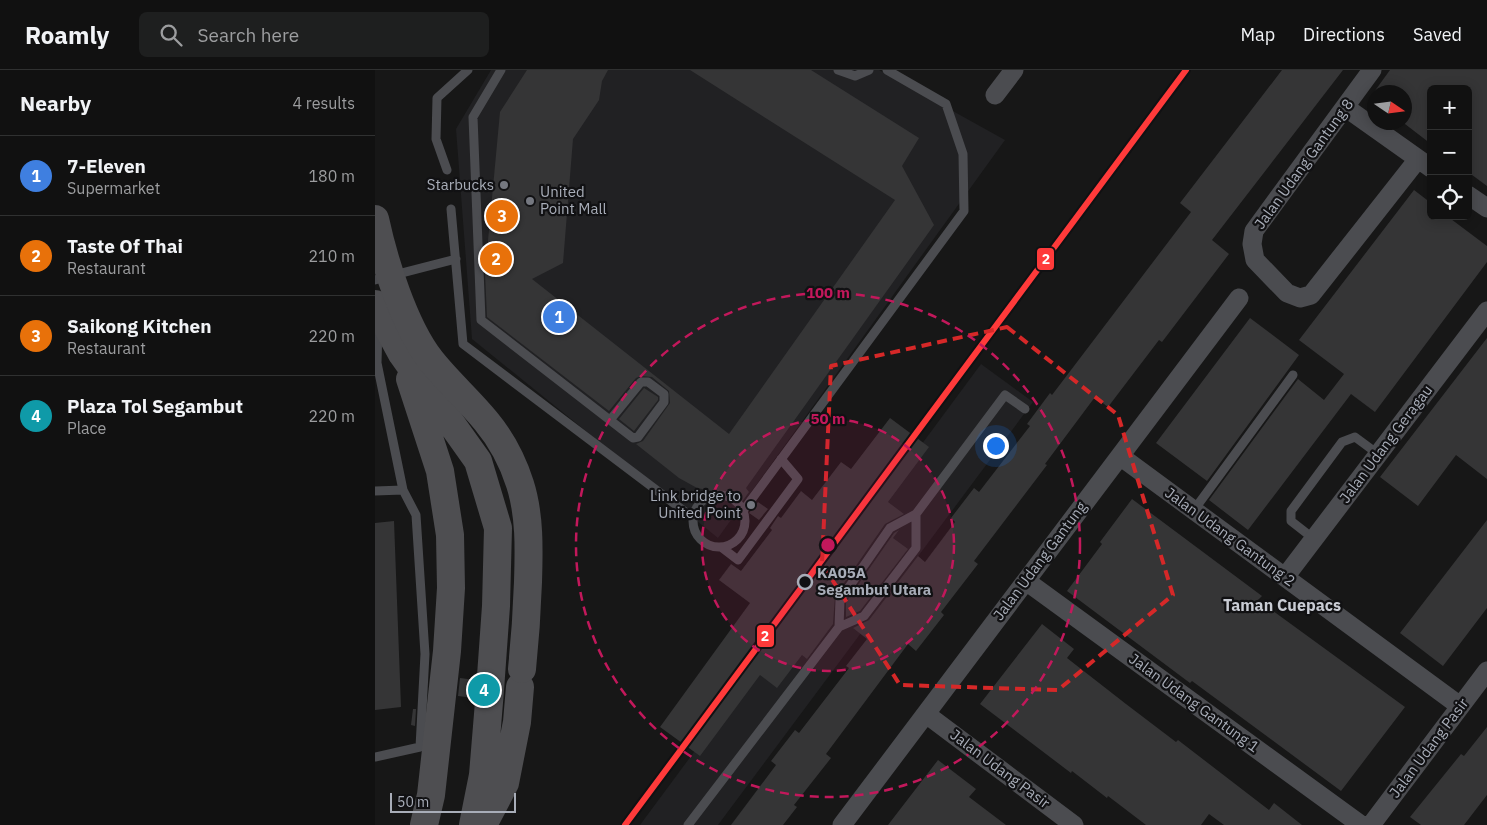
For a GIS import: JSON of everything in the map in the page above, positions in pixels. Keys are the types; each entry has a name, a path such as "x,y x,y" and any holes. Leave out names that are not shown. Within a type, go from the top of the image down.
{"highway":[{"path":"375,219 399,300 414,331 430,359 487,422 506,450 520,484 526,512 529,545 526,634 517,722 505,783 483,825"},
{"path":"377,307 402,354 478,461 498,528 496,606 483,775 473,825"},
{"path":"402,354 440,471 450,535 451,588 447,651 431,795 424,825"}],"street":[{"path":"995,96 1014,70"},
{"name":"Jalan Udang Gantung 8","path":"1372,70 1254,230 1252,244 1255,260 1287,293 1300,298 1311,295 1425,164"},
{"path":"1345,107 1425,164"},
{"path":"1472,197 1487,208"},
{"name":"Jalan Udang Gantung","path":"842,825 1239,298"},
{"name":"Jalan Udang Geragau","path":"1285,577 1487,312"},
{"name":"Jalan Udang Gantung 2","path":"1120,456 1460,706"},
{"name":"Jalan Udang Gantung 1","path":"1026,581 1361,825"},
{"name":"Jalan Udang Pasir","path":"1371,825 1487,671"},
{"name":"Jalan Udang Pasir","path":"926,714 1053,819 1074,825"}],"lane":[{"path":"447,170 436,139 437,98 468,70"},
{"path":"501,70 473,117 481,320 633,438 637,437 664,402 664,394 648,382 641,382 610,420"},
{"path":"838,70 855,76 869,70"},
{"path":"743,511 964,210 963,154 946,104 887,70"},
{"path":"451,210 463,344 692,517"},
{"path":"375,280 456,259"},
{"path":"375,757 421,747 425,654 416,515 403,490 377,363 377,307"},
{"path":"1194,510 1293,375"},
{"path":"839,626 840,600 890,528 916,514 1005,395 1025,409"},
{"path":"1314,539 1291,521 1291,511 1342,442 1355,437 1378,454"},
{"path":"721,547 738,560 798,479 781,460"},
{"path":"375,491 403,490"},
{"path":"715,494 724,495 739,503 745,519 744,528 734,543 721,547 709,546 695,534 692,517 700,502 707,497 715,494"},
{"path":"688,825 839,626 864,616 916,548 916,514"}],"highlighted area":[{"path":"1007,327 1118,415 1173,595 1058,690 900,685 822,564 831,366"}],"shaded area":[{"path":"491,70 879,70 1005,140 718,538 472,339 456,129"},
{"path":"981,364 1033,402 718,825 640,825"}],"building":[{"path":"527,70 608,70 602,81 599,100 573,139 563,263 532,279 729,434 895,200 690,70 811,70 919,138 902,166 934,225 746,488 749,492 739,506 722,493 697,488 679,478 636,444 643,441 670,403 669,391 652,377 641,376 636,378 609,411 487,317 485,273 500,112"},
{"path":"1282,70 1343,70 1212,240 1229,254 1162,342 1159,340 1108,407 1095,397 1045,464 1047,465 974,561 978,564 941,612 944,615 916,651 908,644 826,754 831,758 794,805 797,807 783,825 731,825 776,765 771,761 795,730 799,733 849,668 846,666 867,639 853,628 869,620 918,556 925,562 955,522 951,518 974,488 979,492 1030,426 1027,424 1050,393 1052,395 1191,212 1180,203"},
{"path":"1390,70 1487,70 1487,186 1472,175 1472,85 1427,85 1427,141 1412,129 1412,85 1379,85"},
{"path":"1414,190 1427,200 1427,220 1452,220 1487,246 1487,262 1375,412 1351,394 1248,530 1209,500 1298,379 1324,400 1344,374 1299,340"},
{"path":"1250,318 1299,355 1207,481 1156,443"},
{"path":"1487,338 1487,479 1456,455 1418,506 1380,477"},
{"path":"644,388 658,397 658,400 634,431 619,419"},
{"name":"KA05A Segambut Utara","path":"890,418 929,447 888,502 904,514 885,524 835,596 833,624 807,659 802,655 777,688 760,675 700,756 660,727 750,603 719,580 731,564 741,571 772,530 770,528 778,516 781,518 801,491 812,500 841,462 851,469"},
{"path":"1132,499 1262,596 1258,600 1405,707 1341,791 1192,681 1190,683 1067,591"},
{"path":"758,502 768,509 759,520 749,513"},
{"path":"1487,520 1487,608 1443,666 1400,633"},
{"path":"394,521 401,707 375,710 375,523"},
{"path":"899,530 893,538 908,549 860,611 846,617 846,602 894,533"},
{"path":"1042,624 1074,649 1067,658 1126,704 1176,742 1178,740 1269,810 1274,803 1302,825 1224,825 1209,814 1201,825 1146,825 1072,771 1071,773 980,704"},
{"path":"460,678 475,680 474,698 458,696"},
{"path":"413,709 416,709 415,726 411,725"},
{"path":"1487,727 1487,795 1464,825 1421,825 1410,817 1461,754 1464,756"},
{"path":"938,760 976,789 969,797 1006,825 888,825"}],"rail line":[{"name":"2","path":"625,825 1186,70"}],"place":[{"name":"Starbucks","path":"504,185"},
{"name":"United Point Mall","path":"530,201"},
{"name":"Saikong Kitchen","path":"502,216"},
{"name":"Taste Of Thai","path":"496,259"},
{"name":"7-Eleven","path":"559,317"},
{"name":"Link bridge to United Point","path":"751,505"},
{"name":"KA05A Segambut Utara","path":"805,582"},
{"name":"Plaza Tol Segambut","path":"484,690"}],"district":[{"name":"Taman Cuepacs","path":"1282,605"}]}
